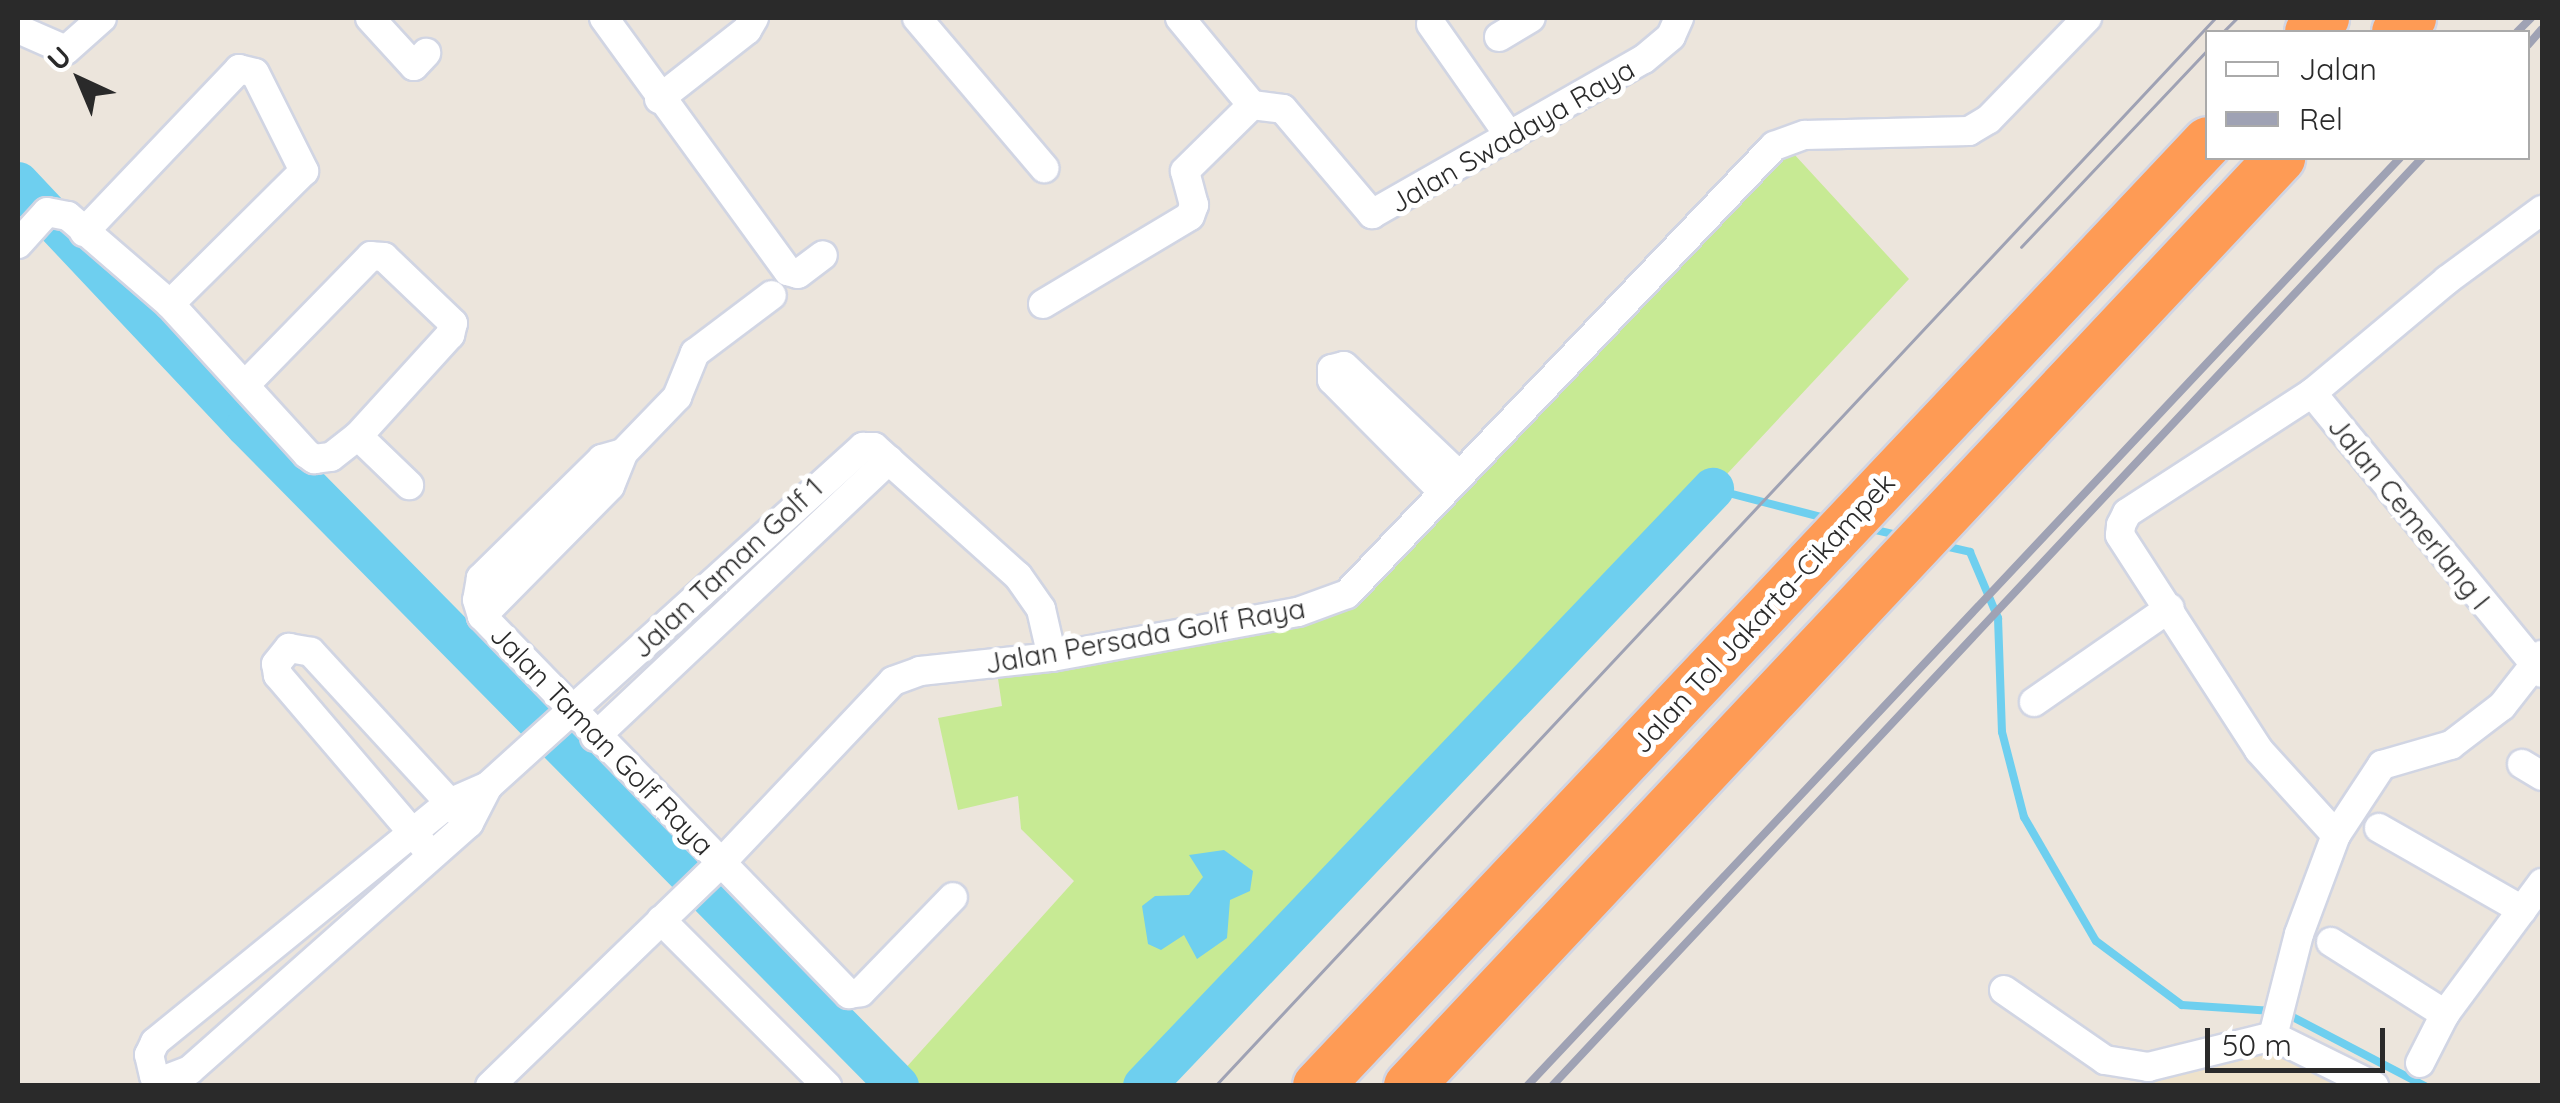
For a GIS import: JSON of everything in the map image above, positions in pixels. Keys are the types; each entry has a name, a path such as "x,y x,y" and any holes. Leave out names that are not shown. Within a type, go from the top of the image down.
{"highway":[{"name":"Jalan Tol Jakarta–Cikampek","path":"1318,1086 2205,145"},
{"path":"1409,1086 2278,160"}],"street":[{"path":"18,29 66,50 102,18"},
{"path":"370,18 414,66 426,53"},
{"path":"604,18 788,272 798,274 823,255"},
{"path":"659,99 754,18"},
{"path":"917,18 1044,168"},
{"name":"Jalan Swadaya Raya","path":"1180,18 1252,105 1283,108 1372,214 1659,50 1679,20"},
{"path":"1499,37 1531,18"},
{"name":"Jalan Persada Golf Raya","path":"490,1086 716,867 894,681 920,672 1052,656 1320,606 1347,594 1774,146 1805,135 1970,131 1989,119 2087,18"},
{"path":"1431,24 1510,137"},
{"path":"84,232 239,68 255,73 304,171 170,304"},
{"path":"1043,304 1190,216 1194,205 1184,171 1252,105"},
{"name":"Jalan Cemerlang I","path":"2539,664 2312,393 2542,210"},
{"path":"21,240 48,212 63,213 170,304 246,386 314,459 331,456 358,436 454,330 446,312 380,256 366,259 246,386"},
{"name":"Jalan Taman Golf Raya","path":"772,295 695,353 677,397 624,454 610,486 482,616 563,719 595,737 716,867 856,995 953,896"},
{"path":"2312,393 2127,513 2120,535 2259,750 2336,835"},
{"path":"358,436 408,485"},
{"name":"Jalan Taman Golf 1","path":"563,719 852,452 874,446 889,460 595,737"},
{"path":"889,460 1026,586 1041,609 1052,656"},
{"path":"2034,702 2170,608"},
{"path":"432,855 278,675 276,664 290,648 311,652 459,813"},
{"path":"2275,1028 2282,988 2336,835 2382,765 2451,746 2502,706 2539,664"},
{"path":"459,813 412,833 155,1042 149,1055 154,1076 162,1081 190,1070 432,855 459,813 563,719"},
{"path":"2379,828 2522,910"},
{"path":"2420,1062 2445,1014 2542,883"},
{"path":"670,911 810,1080"},
{"path":"294,929 317,957"},
{"path":"2331,942 2445,1014"},
{"path":"2004,990 2105,1060 2148,1066 2275,1028 2374,1086"}],"shaded area":[{"path":"2257,1031 2369,1086 2149,1086 2174,1043"}],"green space":[{"path":"1782,141 1909,279 1713,489 1144,1085 898,1086 894,1081 1074,881 1021,829 1018,796 958,810 938,718 1002,706 995,658 1338,610"}],"water":[{"path":"1224,850 1253,871 1250,891 1230,900 1227,938 1197,959 1184,935 1161,950 1148,944 1142,906 1155,896 1189,895 1203,877 1189,855"}],"waterway":[{"path":"18,183 247,426 898,1086"},
{"path":"1713,489 1829,519"},
{"path":"1144,1086 1713,489"},
{"path":"1867,528 1902,536"},
{"path":"1940,545 1970,552 1998,618 2002,732 2024,817 2096,941 2182,1005 2273,1011"},
{"path":"2287,1014 2425,1086"}],"tram line":[{"path":"1215,1086 2215,18"},
{"path":"2225,30 2237,18"},
{"path":"2021,247 2205,52"}],"railway":[{"path":"2519,30 2531,18"},
{"path":"2530,43 2542,29"},
{"path":"1527,1086 2398,160"},
{"path":"1552,1086 2420,160"}]}
